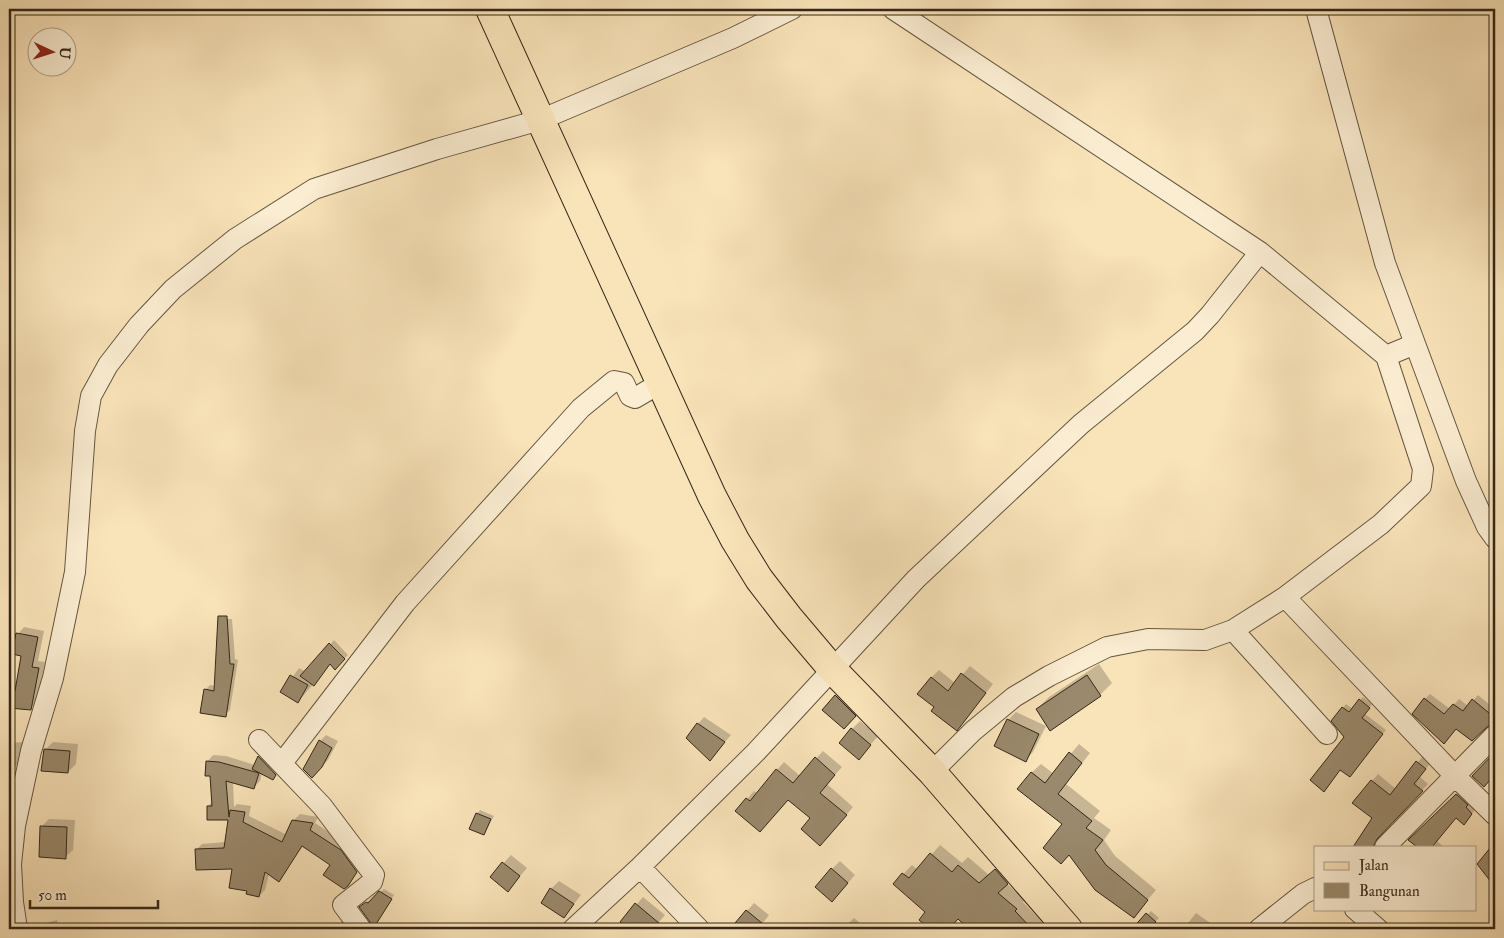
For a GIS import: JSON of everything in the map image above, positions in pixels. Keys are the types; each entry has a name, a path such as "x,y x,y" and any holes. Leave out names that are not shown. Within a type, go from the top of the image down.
{"main road":[{"path":"490,9 662,382 712,496 735,540 760,580 833,670 932,772 1068,929"}],"street":[{"path":"17,929 12,902 11,864 15,826 31,751 53,678 75,572 85,431 91,396 108,365 140,325 173,289 234,239 314,189 436,149 540,120 733,38 792,9"},
{"path":"893,9 1260,252 1386,356 1423,469 1423,483 1410,498 1381,524 1286,597 1233,630 1205,640 1148,639 1107,647 1049,676 1014,697 973,731 932,772"},
{"path":"1316,9 1385,263 1466,481 1487,527 1495,538"},
{"path":"573,929 640,867 756,752 916,578 1066,438 1196,331 1260,252"},
{"path":"1386,356 1415,344"},
{"path":"282,763 405,603 580,408 614,381 624,384 630,396 635,398 662,382"},
{"path":"1286,597 1456,777 1495,815"},
{"path":"1233,630 1327,734"},
{"path":"1385,846 1456,777 1495,735"},
{"path":"260,740 322,806 374,875 372,882 343,905 361,929"},
{"path":"640,867 699,929"},
{"path":"1258,929 1303,894 1314,888"},
{"path":"1355,910 1378,929"}],"building":[{"path":"218,616 227,616 230,664 234,664 226,717 200,713 204,689 214,691"},
{"path":"16,633 38,637 32,667 39,668 31,710 9,708 9,690 15,691 21,656 12,654"},
{"path":"329,643 345,659 335,670 330,664 314,686 300,676"},
{"path":"961,673 986,693 957,731 931,711 934,707 917,694 931,677 948,691"},
{"path":"290,675 308,685 298,703 280,692"},
{"path":"1087,675 1101,696 1050,731 1036,709"},
{"path":"835,695 856,716 844,729 822,710"},
{"path":"1424,698 1444,714 1453,704 1463,711 1472,699 1495,718 1495,723 1487,727 1472,741 1456,729 1444,744 1412,714"},
{"path":"1359,699 1370,708 1362,718 1383,734 1350,777 1340,770 1324,792 1310,780 1344,737 1331,721 1342,707 1349,712"},
{"path":"1007,719 1039,734 1026,762 994,746"},
{"path":"697,723 725,742 710,761 686,738"},
{"path":"851,728 871,745 859,760 839,743"},
{"path":"319,740 332,748 322,767 312,778 303,769"},
{"path":"44,749 70,751 68,773 41,771"},
{"path":"1069,752 1082,763 1058,794 1092,821 1086,828 1103,840 1095,850 1106,865 1148,900 1134,918 1095,890 1069,855 1061,864 1043,848 1062,824 1017,789 1031,772 1045,783"},
{"path":"1495,752 1495,774 1484,787 1472,776"},
{"path":"258,756 276,775 273,780 252,769"},
{"path":"815,757 835,775 820,793 847,815 820,846 801,829 810,818 788,800 760,832 735,811 746,798 750,801 776,769 793,783"},
{"path":"206,761 219,762 259,773 254,789 226,781 229,817 230,810 245,812 243,822 282,842 292,820 313,823 310,830 341,850 357,872 348,886 344,889 323,875 330,865 302,846 279,882 265,872 259,897 246,894 247,891 229,888 232,869 196,870 195,849 224,848 228,820 207,820 207,806 212,806 210,776 205,776"},
{"path":"1416,761 1426,769 1414,784 1423,791 1377,839 1374,846 1354,846 1372,818 1352,803 1371,780 1390,795"},
{"path":"1456,794 1468,805 1466,807 1472,814 1464,825 1456,818 1433,846 1416,846 1408,840"},
{"path":"476,813 491,819 484,835 469,829"},
{"path":"40,826 67,827 66,859 39,857"},
{"path":"1495,842 1495,887 1477,864"},
{"path":"930,853 952,872 958,865 979,883 995,869 1008,884 998,893 1017,909 1015,911 1032,929 969,929 958,919 949,929 930,929 919,920 925,912 893,884 902,873 909,878"},
{"path":"502,862 520,876 508,892 490,877"},
{"path":"831,868 848,883 832,902 815,887"},
{"path":"550,888 574,904 564,918 541,903"},
{"path":"379,891 392,899 373,929 359,907 366,902 368,903"},
{"path":"635,903 666,929 629,929 620,922"},
{"path":"746,910 769,929 730,929"},
{"path":"1146,913 1156,922 1150,929 1132,929"}]}
